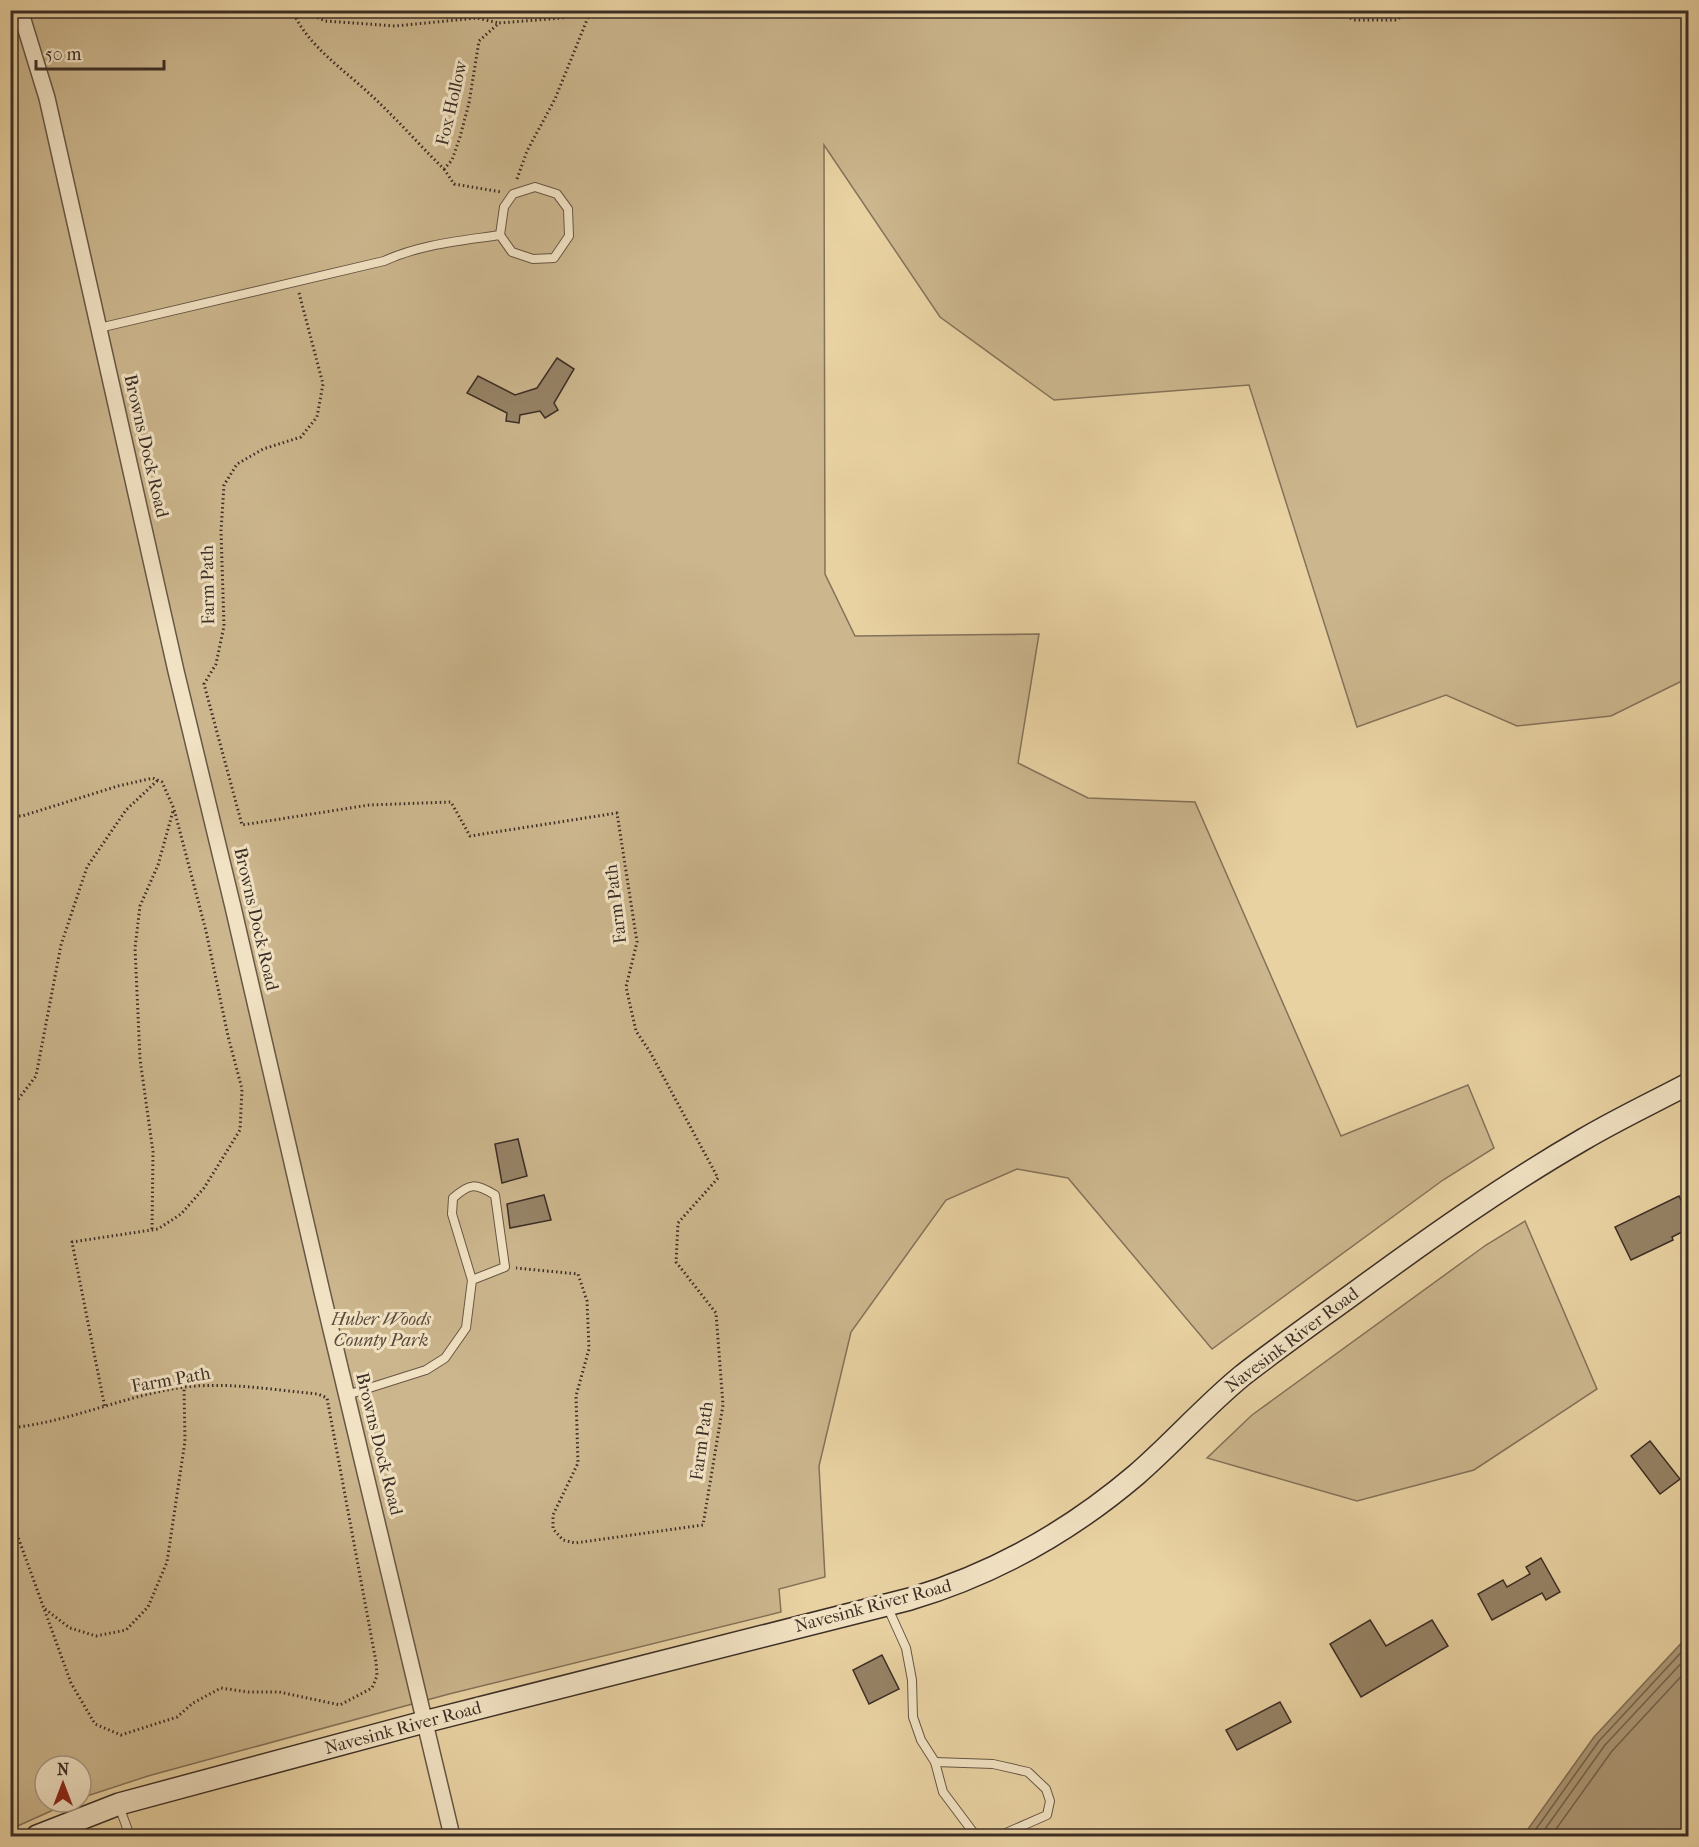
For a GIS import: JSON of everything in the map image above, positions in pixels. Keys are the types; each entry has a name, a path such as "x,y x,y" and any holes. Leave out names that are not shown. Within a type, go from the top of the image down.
{"main road":[{"name":"Navesink River Road","path":"37,1836 75,1825 119,1804 424,1722 886,1605 943,1589 973,1577 1070,1526 1101,1503 1138,1473 1210,1403 1243,1376 1411,1251 1585,1138 1689,1084"}],"street":[{"name":"Browns Dock Road","path":"20,11 47,98 176,671 452,1836"}],"lane":[{"path":"535,187 557,194 568,209 569,236 554,258 533,259 512,252 500,235 504,207 513,194 535,187"},
{"path":"99,328 384,261 404,252 430,245 500,235"},
{"path":"347,1395 426,1370 445,1358 466,1328 472,1280 452,1214 453,1198 465,1188 481,1186 495,1195 505,1267 472,1280"},
{"path":"886,1605 906,1648 912,1680 913,1717 921,1740 935,1762 943,1792 976,1836"},
{"path":"935,1762 993,1764 1028,1772 1046,1789 1050,1801 1047,1815 999,1836"},
{"path":"119,1804 130,1836"}],"path":[{"name":"Fox Hollow","path":"292,10 298,25 331,61 373,97 444,169 452,160 460,137 479,41 499,23"},
{"path":"302,10 325,21 395,26 477,18 499,23 562,18 585,10"},
{"path":"444,169 454,184 513,194 527,151 555,99 591,10"},
{"path":"1334,10 1354,20 1397,20 1408,10"},
{"name":"Farm Path","path":"296,281 323,384 317,417 301,437 263,449 237,464 224,485 221,531 224,626 216,664 204,684 242,825 369,805 451,802 470,836 617,813 637,942 626,987 636,1031 650,1052 718,1178 678,1223 676,1262 716,1313 723,1406 703,1525 575,1543 563,1540 553,1528 553,1515 578,1463 576,1396 589,1349 587,1301 578,1274 505,1267"},
{"path":"10,816 22,816 118,786 153,778 162,782 174,809 206,931 228,1036 242,1089 240,1130 204,1188 181,1214 158,1229 72,1242 105,1408"},
{"path":"10,1110 36,1076 61,945 87,867 126,810 158,780"},
{"path":"152,1229 153,1152 140,1059 135,948 140,906 158,865 174,809"},
{"name":"Farm Path","path":"10,1428 45,1422 184,1388 225,1384 318,1394 327,1398 376,1662 377,1676 372,1688 340,1705 279,1692 248,1692 221,1688 193,1703 177,1717 122,1735 94,1724 71,1683 10,1515"},
{"path":"44,1609 70,1628 96,1636 126,1630 148,1607 167,1562 185,1441 184,1388"}],"green space":[{"name":"Huber Woods County Park","path":"10,11 1688,11 1688,678 1611,716 1517,726 1446,695 1357,727 1249,385 1054,400 940,317 824,145 825,574 855,636 1039,634 1018,763 1088,798 1195,802 1341,1136 1468,1085 1494,1148 1443,1180 1212,1349 1068,1178 1017,1169 946,1200 851,1332 819,1466 825,1577 779,1589 781,1612 449,1694 148,1776 93,1794 93,1754 33,1754 33,1814 44,1814 11,1829"},
{"path":"1525,1221 1597,1389 1474,1470 1357,1501 1207,1458 1252,1415 1486,1245"}],"water":[{"path":"1688,1636 1688,1836 1523,1836 1594,1737"}],"building":[{"path":"557,358 574,369 554,403 558,410 545,418 540,411 520,415 519,423 506,421 507,413 467,393 478,376 515,395 537,388"},
{"path":"518,1139 527,1176 502,1183 495,1144"},
{"path":"544,1195 551,1220 510,1228 507,1204"},
{"path":"1679,1196 1688,1214 1688,1240 1684,1231 1672,1237 1673,1240 1631,1260 1615,1227"},
{"path":"1650,1441 1680,1479 1660,1494 1631,1456"},
{"path":"1541,1558 1560,1592 1546,1600 1542,1593 1492,1620 1478,1594 1503,1580 1507,1587 1530,1574 1526,1567"},
{"path":"1370,1620 1386,1646 1432,1620 1448,1646 1361,1697 1330,1644"},
{"path":"882,1655 899,1689 869,1704 853,1670"},
{"path":"1280,1702 1291,1722 1237,1750 1226,1730"}]}
